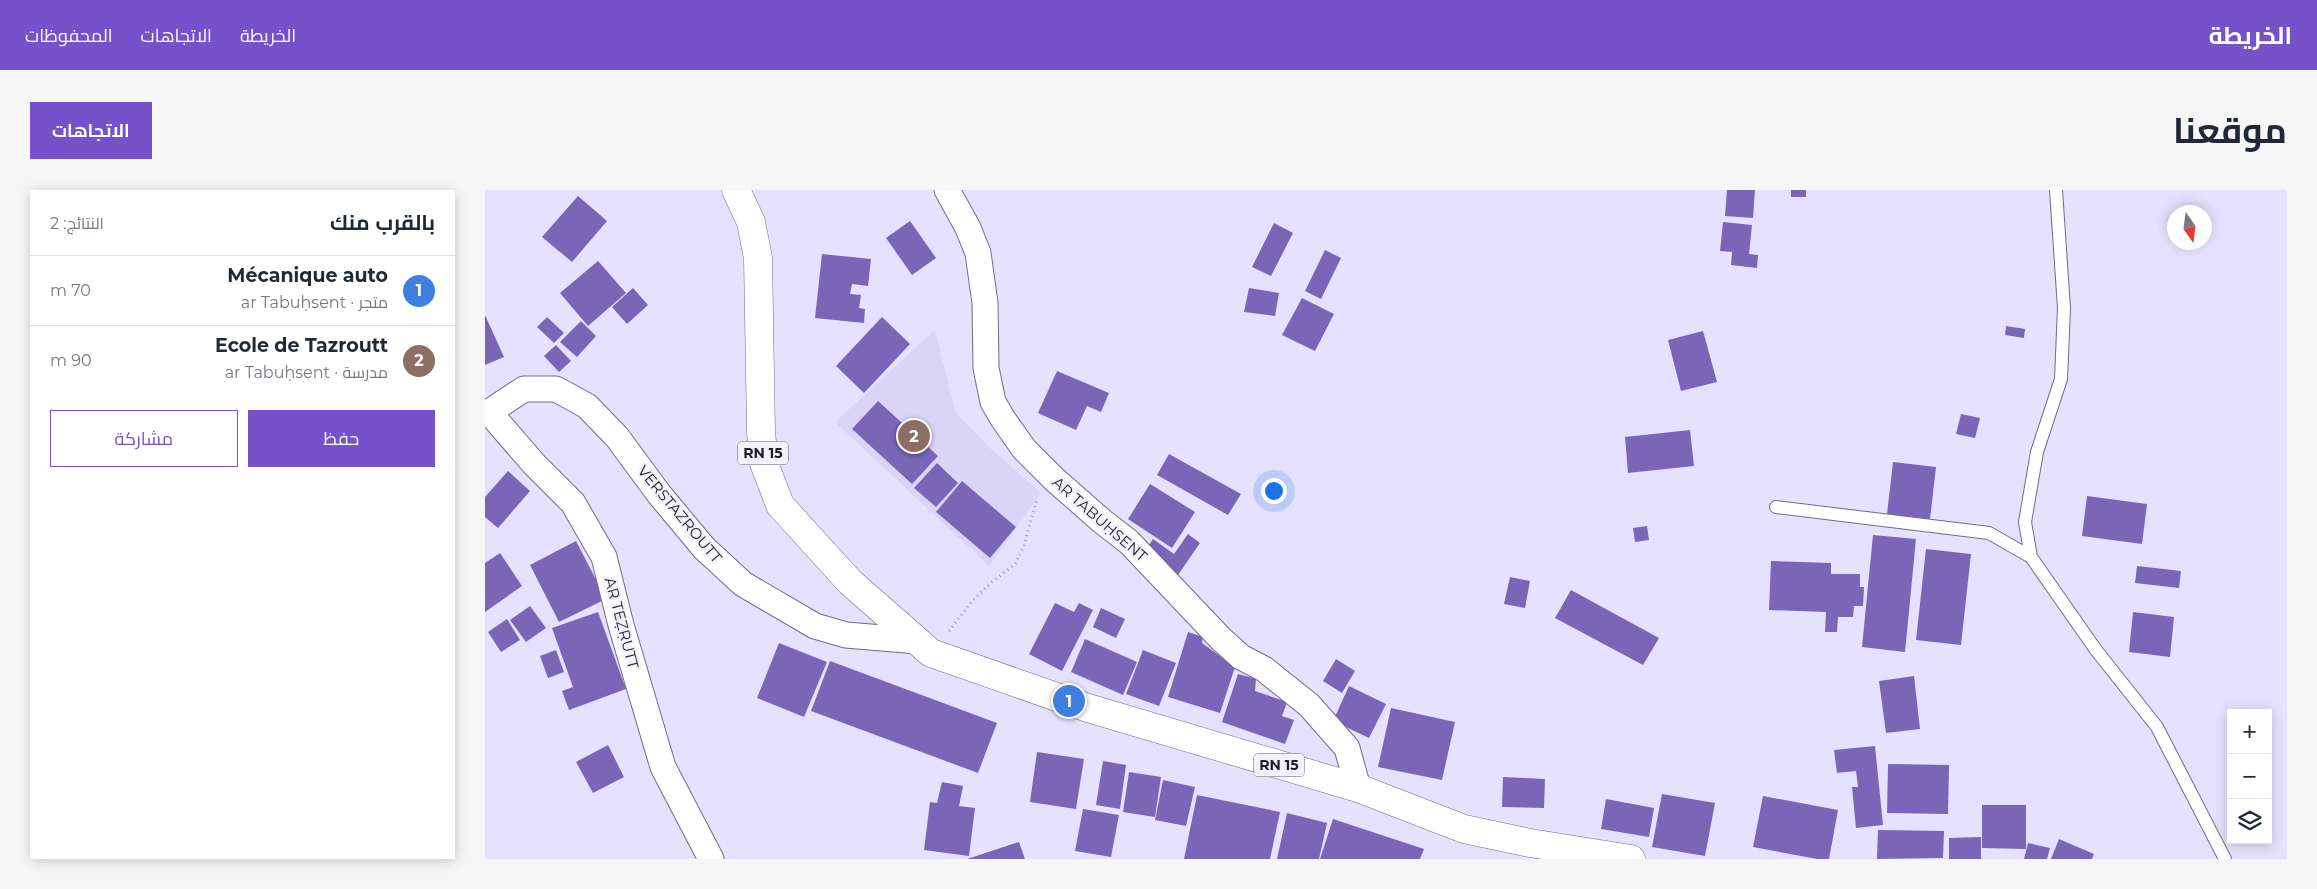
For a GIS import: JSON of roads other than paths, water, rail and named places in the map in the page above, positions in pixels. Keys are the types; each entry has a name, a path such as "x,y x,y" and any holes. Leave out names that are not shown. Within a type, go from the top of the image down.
{"main road":[{"name":"RN 15","path":"736,190 751,222 758,258 761,432 765,463 779,505 850,582 925,647 1088,708 1359,788 1464,829 1530,843 1631,859"}],"street":[{"name":"AR TABUḤSENT","path":"947,190 968,228 977,253 985,303 986,368 993,402 1024,449 1052,477 1129,542 1202,620 1241,657 1263,669 1309,705 1347,748 1359,788"},
{"name":"VERSTAZROUTT","path":"487,412 524,389 556,388 587,406 617,437 665,501 705,548 743,584 815,626 847,635 925,647"},
{"name":"AR TEẒṚUTT","path":"487,412 573,503 604,557 621,625 663,767 711,859"}],"lane":[{"path":"2056,190 2065,308 2061,380 2037,452 2025,522 2031,557 2095,650 2157,727 2225,859"},
{"path":"1776,508 1989,533 2031,557"}],"place":[{"name":"Ecole de Tazroutt","path":"914,436"},
{"name":"Mécanique auto","path":"1069,701"}]}
